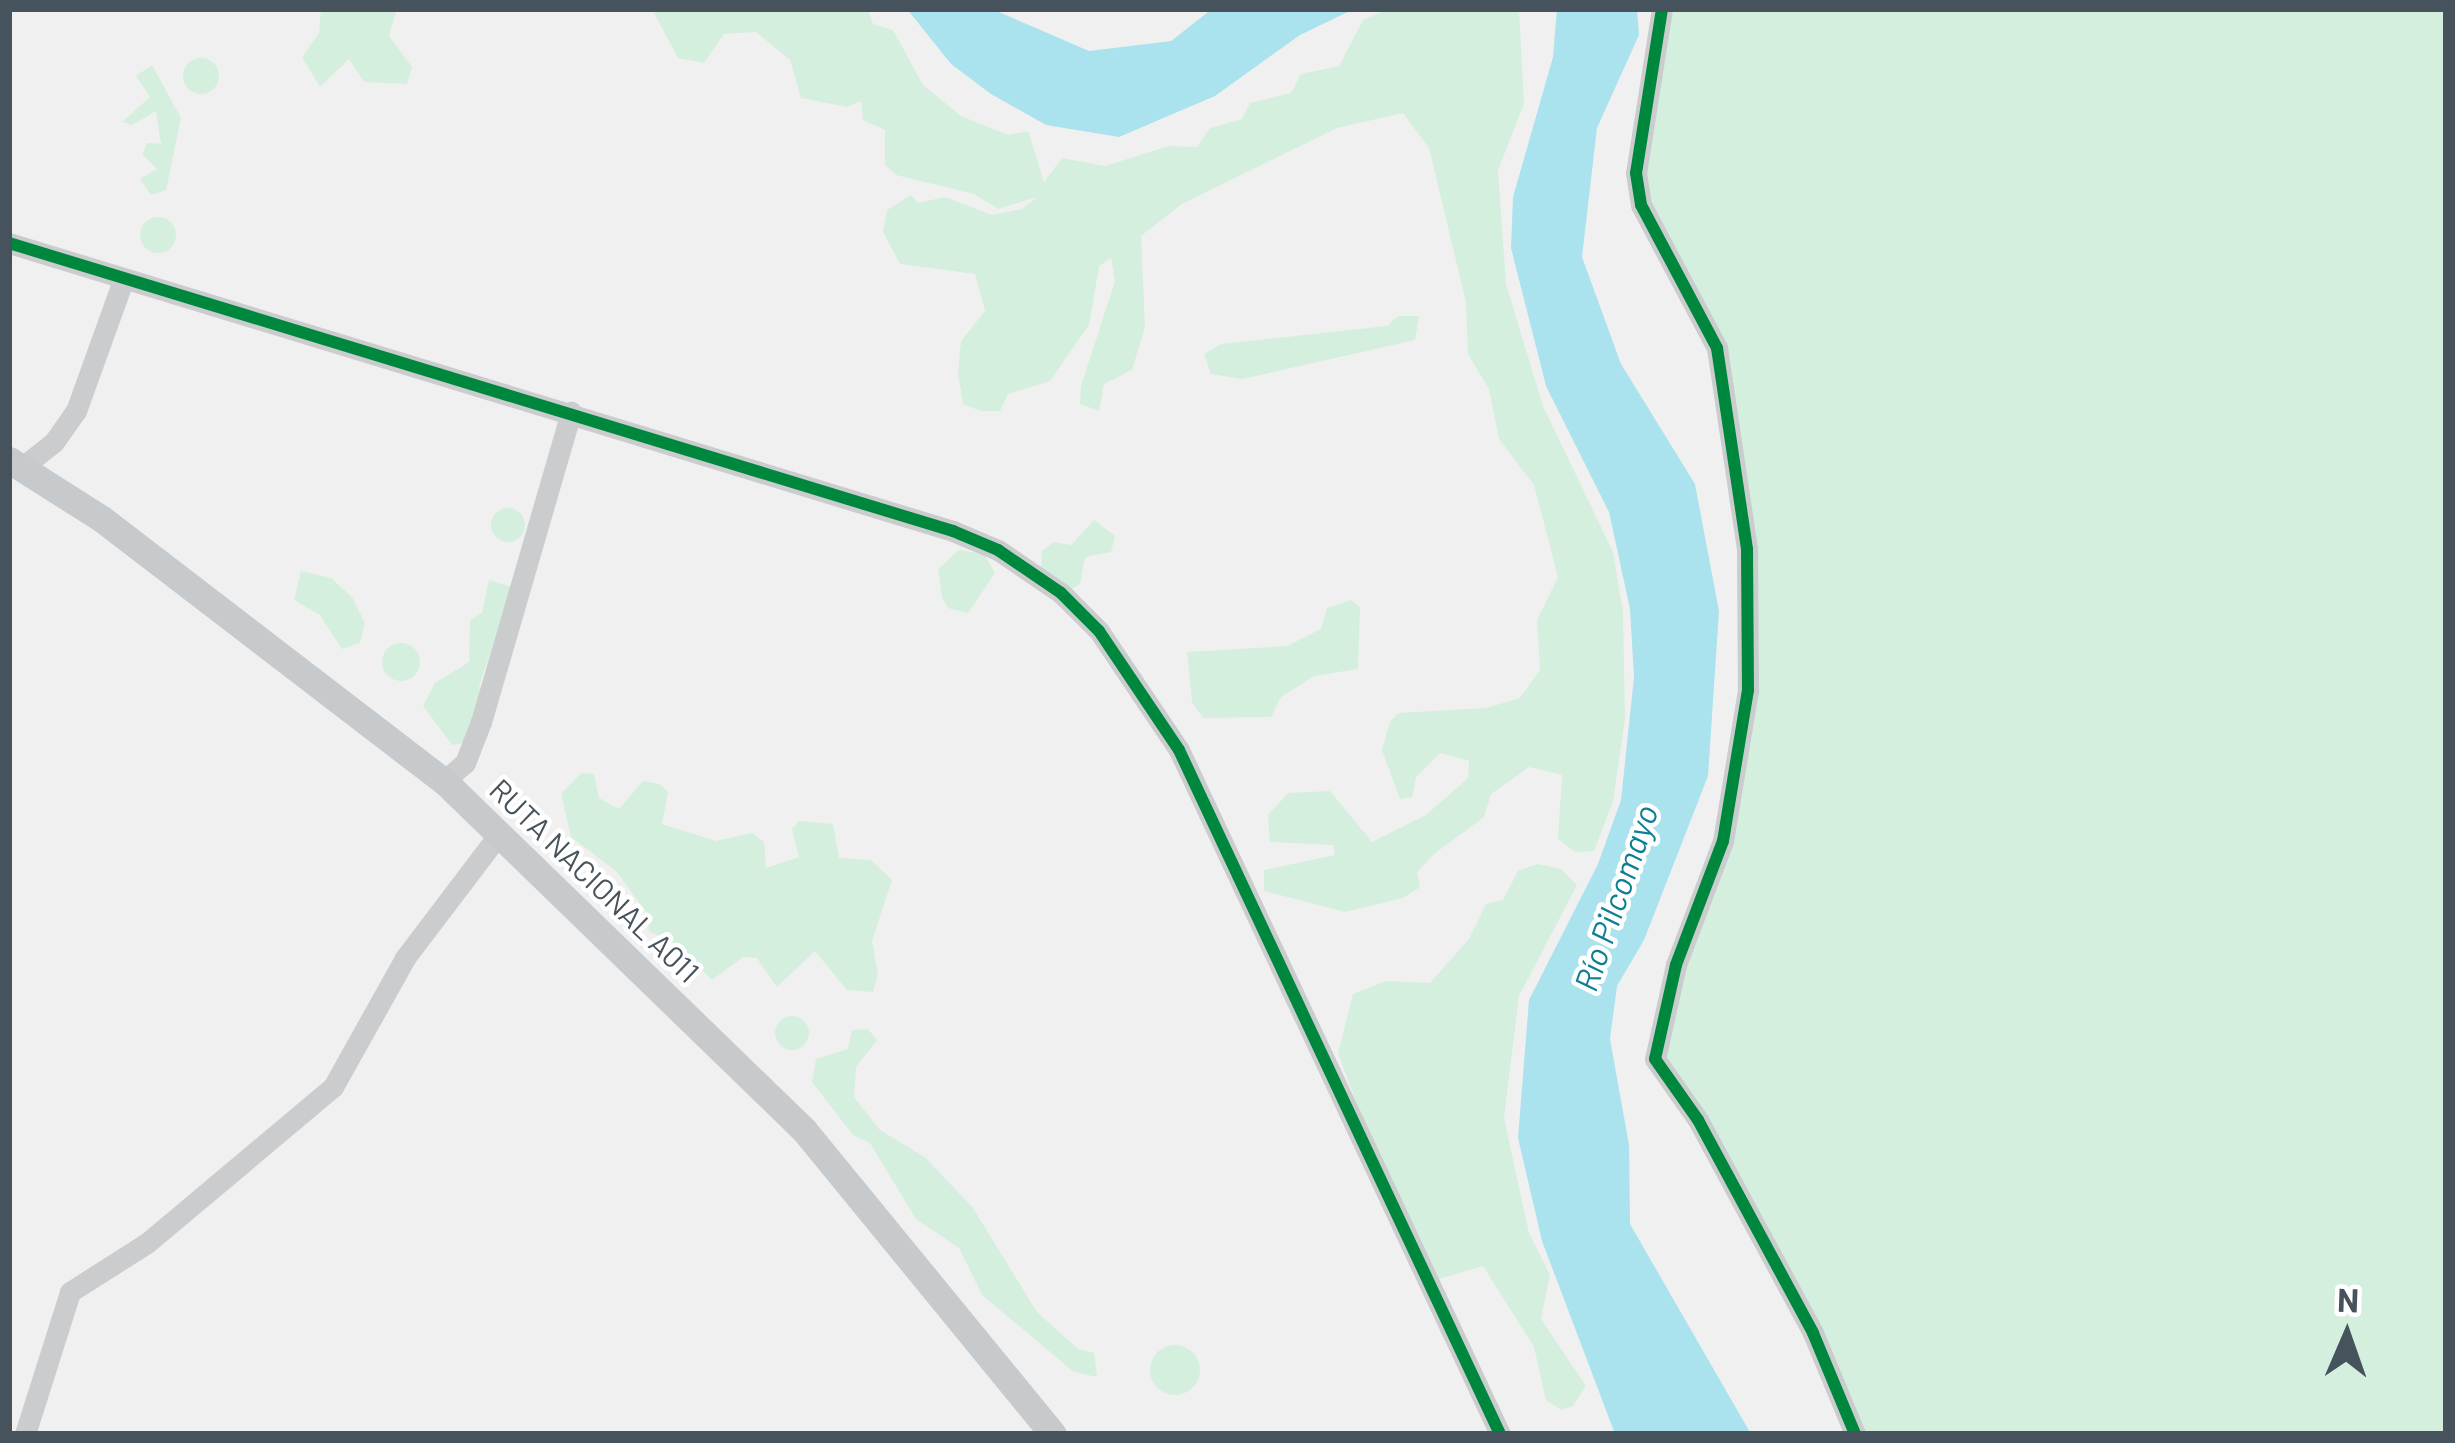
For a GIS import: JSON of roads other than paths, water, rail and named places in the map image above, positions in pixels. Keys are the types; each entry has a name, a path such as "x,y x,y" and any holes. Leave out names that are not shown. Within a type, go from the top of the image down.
{"main road":[{"name":"RUTA NACIONAL A011","path":"15,464 102,520 444,781 500,833 804,1130 1054,1434"}],"street":[{"path":"1661,9 1636,173 1641,206 1717,348 1747,549 1748,690 1723,841 1676,965 1655,1059 1698,1120 1813,1333 1855,1434"},
{"path":"9,243 968,537 1035,573 1099,631 1179,750 1500,1434"},
{"path":"15,464 54,442 76,411 124,278"},
{"path":"444,781 465,764 481,722 572,412"},
{"path":"25,1434 70,1292 147,1243 333,1088 405,958 500,833"}],"water":[{"path":"907,9 992,9 1089,51 1171,41 1212,9 1354,9 1300,35 1215,96 1119,137 1046,125 991,94 951,64"},
{"name":"Río Pilcomayo","path":"1557,9 1637,9 1639,35 1597,128 1582,257 1621,364 1695,484 1719,611 1708,776 1644,940 1617,986 1610,1039 1629,1145 1630,1224 1751,1434 1615,1434 1542,1241 1518,1138 1529,1000 1598,864 1621,800 1634,677 1630,609 1609,512 1546,386 1511,248 1513,197 1553,57"}]}
